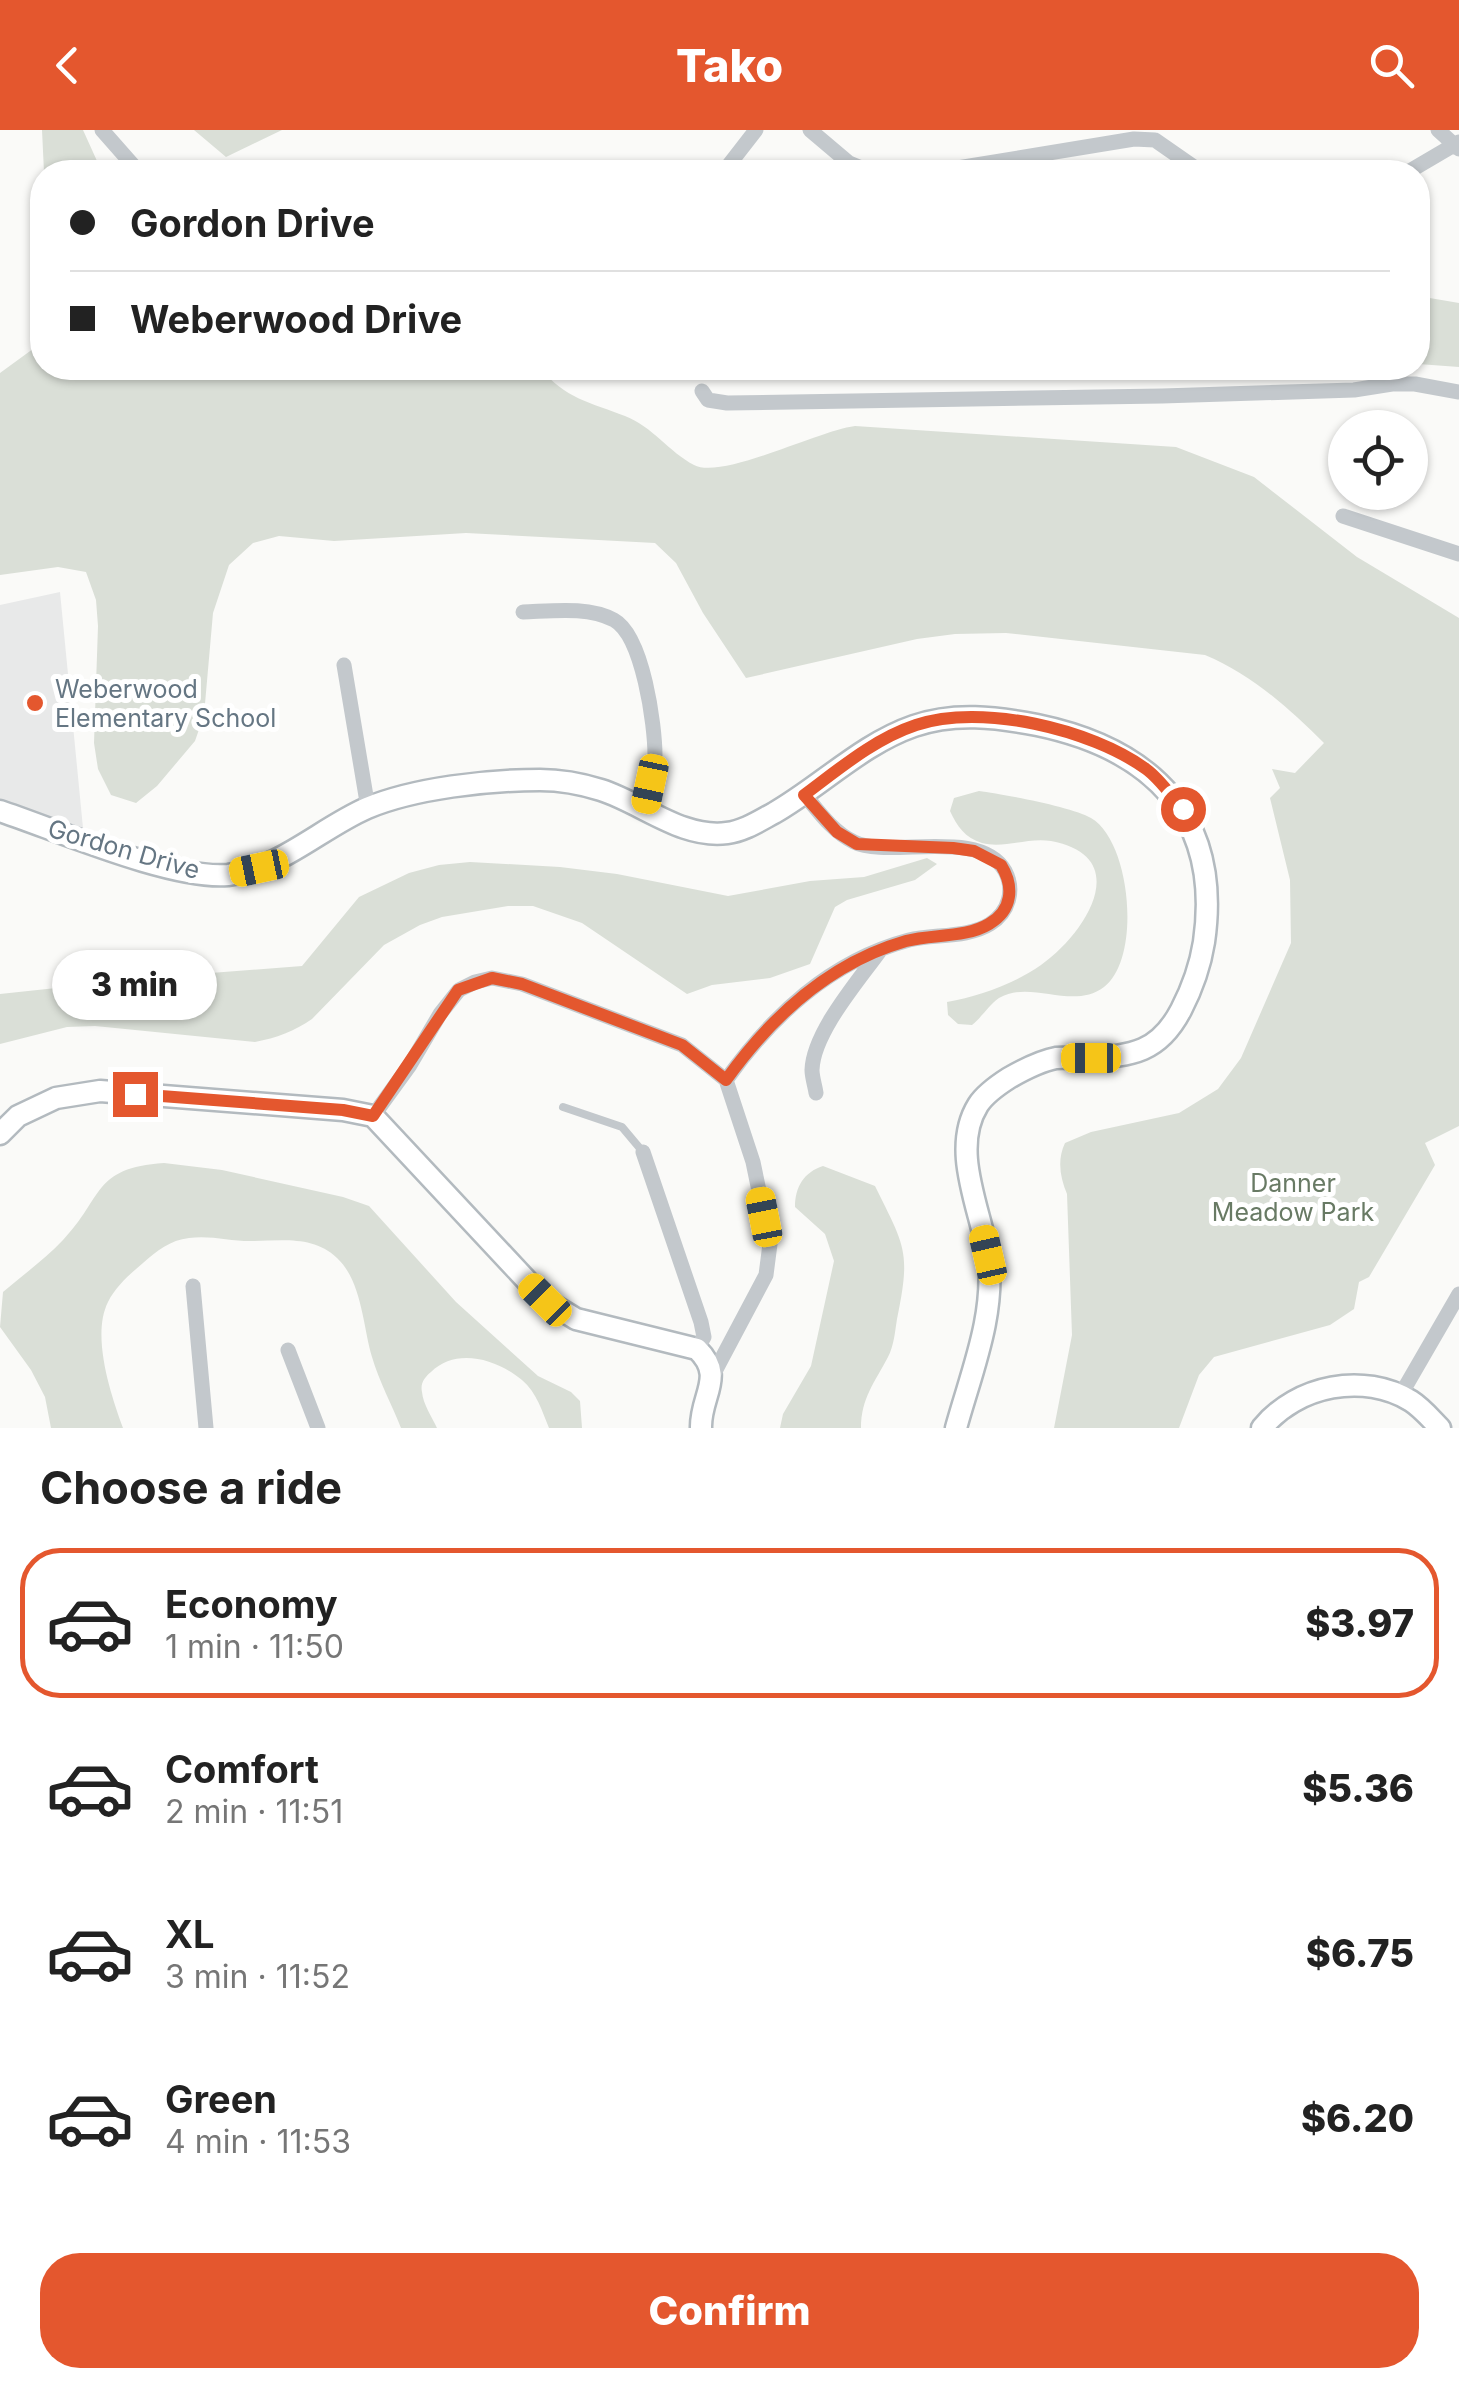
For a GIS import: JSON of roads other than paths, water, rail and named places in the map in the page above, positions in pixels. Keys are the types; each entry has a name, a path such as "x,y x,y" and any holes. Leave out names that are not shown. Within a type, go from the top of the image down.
{"street":[{"path":"102,130 128,160"},
{"path":"733,160 756,130"},
{"path":"810,130 845,160"},
{"path":"1430,160 1458,145 1438,130"},
{"path":"1006,160 1154,135 1186,160"},
{"path":"702,391 715,403 1200,395 1354,390 1392,384 1459,392"},
{"path":"1343,516 1459,554"},
{"path":"523,612 588,612 612,618 626,628 637,647 644,677 656,758 645,810"},
{"path":"344,665 368,808"},
{"name":"Gordon Drive","path":"0,811 157,864 196,874 228,874 259,868 368,808 422,792 536,780 603,790 696,831 722,834 750,826 804,795 856,757 916,725 955,717 1012,720 1056,729 1110,748 1148,770 1183,809 1203,854 1208,909 1196,980 1168,1032 1157,1044 1132,1053 1057,1058 994,1087 976,1106 968,1138 968,1169 988,1255 990,1284 987,1316 956,1428"},
{"path":"726,1080 756,1038 833,972 880,950 928,935 974,931 991,924 1009,901 1008,877 1001,865 974,851 932,844 857,844 837,832 804,795"},
{"path":"816,1093 812,1071 816,1049 880,950"},
{"path":"373,1116 458,990 492,978 522,984 682,1045 726,1080 753,1162 770,1244 766,1275 713,1375 698,1425"},
{"path":"0,1134 18,1116 56,1098 100,1092 343,1110 373,1116 545,1300 576,1318 698,1349 708,1360 713,1375"},
{"path":"644,1152 701,1322 704,1337 698,1349"},
{"path":"192,1286 206,1428"},
{"path":"1400,1396 1459,1294"},
{"path":"288,1350 318,1428"},
{"path":"1262,1428 1276,1412 1300,1397 1364,1386 1417,1405 1440,1428"}],"lane":[{"path":"563,1106 622,1127 644,1152"}],"place":[{"name":"Weberwood Elementary School","path":"35,703"}],"park label":[{"name":"Danner Meadow Park","path":"1293,1198"}]}
